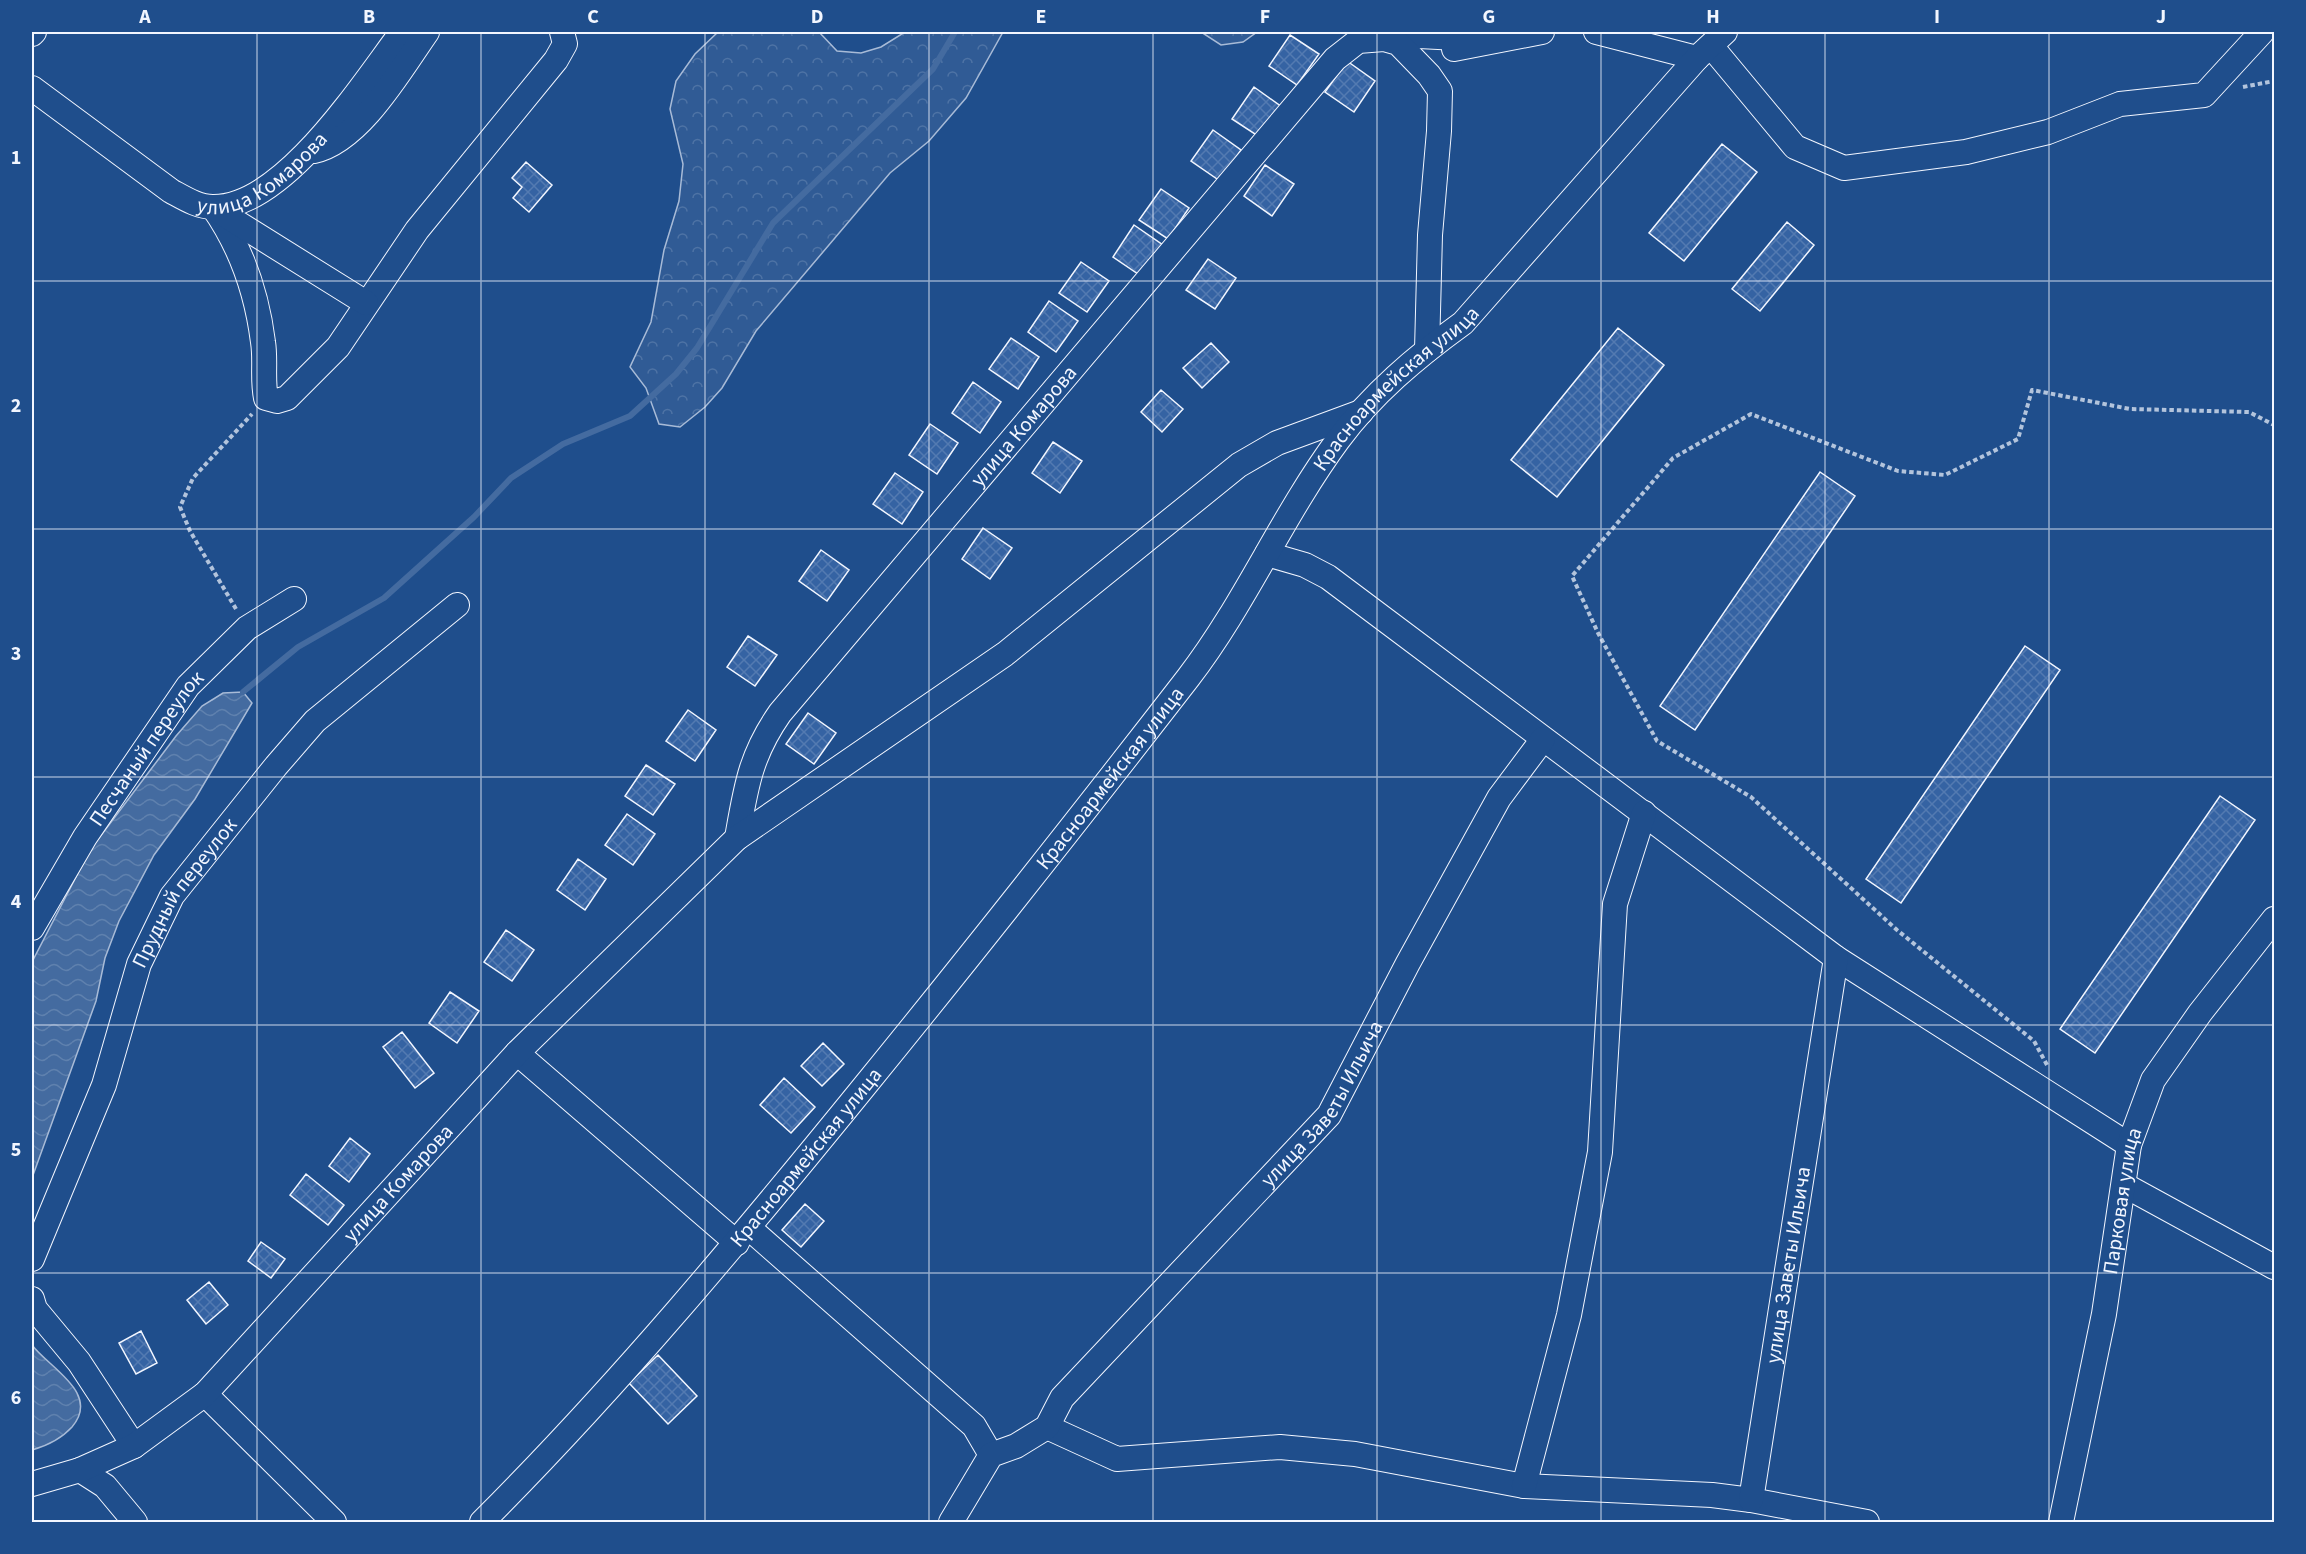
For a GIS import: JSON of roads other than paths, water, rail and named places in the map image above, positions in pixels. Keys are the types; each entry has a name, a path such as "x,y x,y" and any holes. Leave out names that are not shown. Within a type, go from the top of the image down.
{"street":[{"name":"улица Комарова","path":"32,88 171,191 194,203 213,207 234,204 257,195 289,170 328,128 402,32"},
{"path":"305,153 329,148 351,130 385,92 427,32"},
{"path":"213,207 227,227 244,261 254,296 264,343 263,380 266,398 277,401 287,398 338,347 417,230 556,60 565,44 562,32"},
{"path":"1384,39 1419,36 1457,39 1542,32"},
{"path":"1596,32 1711,45 1795,147 1844,168 1966,153 2048,132 2120,104 2204,95 2262,32"},
{"name":"улица Комарова","path":"737,838 751,764 764,736 780,713 1335,59 1358,41 1384,39"},
{"path":"1384,39 1398,43 1429,75 1440,91"},
{"path":"1427,350 1430,235 1440,91 1457,39"},
{"name":"Красноармейская улица","path":"482,1522 562,1443 743,1236 1046,862 1200,663 1338,440 1361,412 1427,350 1463,323 1711,45"},
{"path":"213,207 366,303"},
{"name":"улица Комарова","path":"32,1484 80,1470 134,1446 205,1394 517,1053 737,838 1005,654 1239,465 1278,443 1361,412"},
{"path":"1267,554 1305,565 1328,577 1836,958 2129,1145"},
{"name":"Песчаный переулок","path":"32,928 85,837 188,686 247,628 294,599"},
{"name":"Прудный переулок","path":"32,1259 104,1086 139,964 172,896 315,721 457,604"},
{"name":"улица Заветы Ильича","path":"1047,1427 1062,1398 1329,1115 1408,963 1499,798 1543,738"},
{"path":"1524,1486 1569,1315 1600,1152 1615,904 1644,813"},
{"name":"Парковая улица","path":"2061,1522 2104,1314 2129,1145 2152,1080 2200,1013 2274,919"},
{"name":"улица Заветы Ильича","path":"1751,1500 1836,958"},
{"path":"517,1053 974,1426 991,1455"},
{"path":"2124,1185 2274,1267"},
{"path":"32,1299 35,1309 106,1401 134,1446"},
{"path":"205,1394 334,1522"},
{"path":"951,1522 991,1455 1016,1446 1047,1427 1117,1459 1281,1447 1355,1454 1524,1486 1712,1495 1867,1522"},
{"path":"80,1470 105,1486 135,1522"}],"water":[{"path":"243,692 252,703 195,799 154,855 119,921 105,958 96,1001 32,1178 32,962 90,850 176,736 202,706 223,693"},
{"path":"32,1345 69,1382 77,1392 80,1403 79,1415 68,1431 54,1441 32,1450"}],"waterway":[{"path":"243,692 298,647 384,598 474,517 511,478 563,444 630,416 676,374 697,348 773,223 933,69 955,32"}]}
